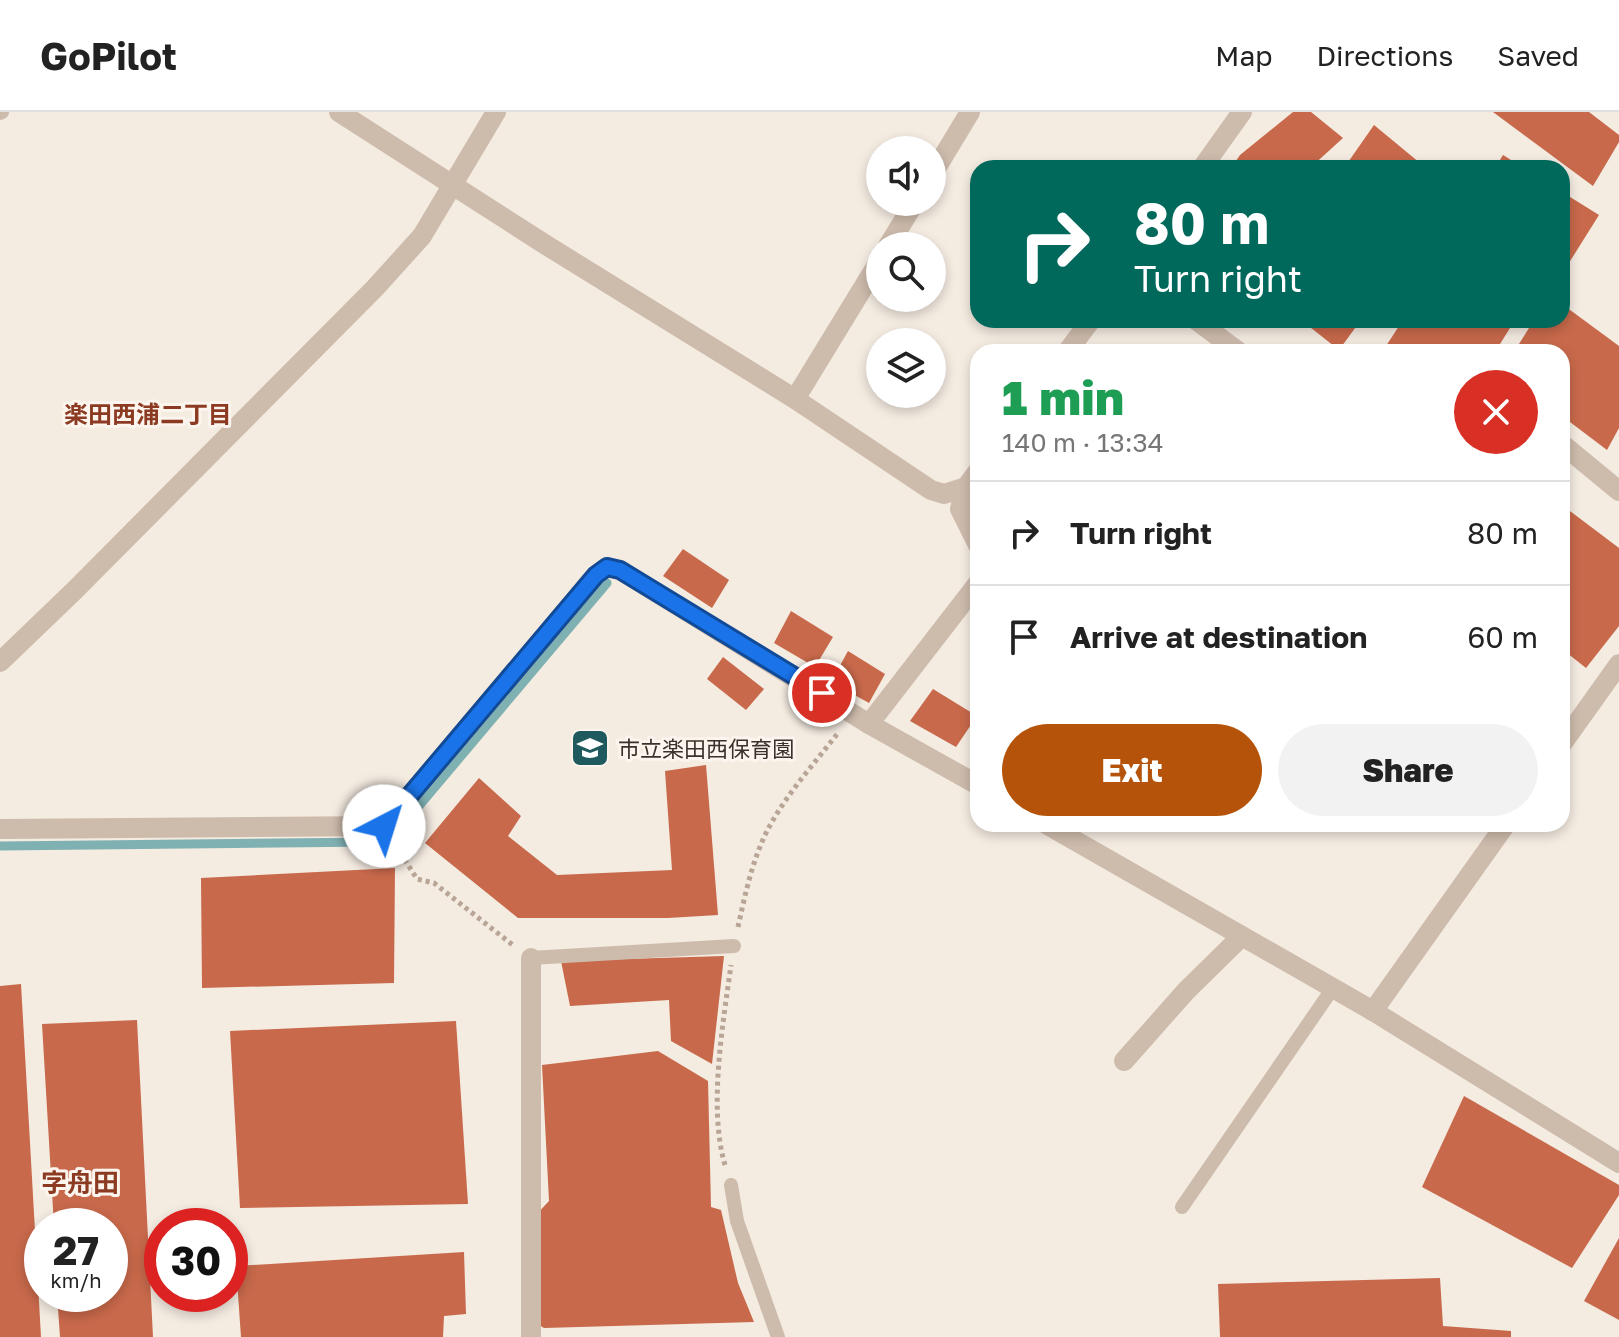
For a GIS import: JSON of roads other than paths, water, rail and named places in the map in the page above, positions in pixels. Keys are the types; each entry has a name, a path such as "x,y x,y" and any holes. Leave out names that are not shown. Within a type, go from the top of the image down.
{"street":[{"path":"339,112 795,399 931,490 944,494 970,480"},
{"path":"0,662 375,288 422,236 496,112"},
{"path":"946,152 970,112"},
{"path":"1208,160 1242,112"},
{"path":"795,399 866,283"},
{"path":"1207,328 1228,344"},
{"path":"1570,451 1619,491"},
{"path":"970,484 960,509 970,529"},
{"path":"0,829 384,826 596,575 607,567 620,570 970,780"},
{"path":"862,718 970,592"},
{"path":"1570,733 1619,664"},
{"path":"1060,832 1373,1011 1619,1163"},
{"path":"1373,1011 1500,832"},
{"path":"1124,1061 1186,991 1242,936"},
{"path":"531,958 531,1337"}],"lane":[{"path":"531,958 734,946"},
{"path":"1182,1207 1333,988"},
{"path":"731,1185 737,1221 778,1337"}],"waterway":[{"path":"397,832 607,583"},
{"path":"0,846 375,842"}],"place":[{"name":"市立楽田西保育園","path":"590,748"}],"district":[{"name":"楽田西浦二丁目","path":"148,413"},
{"name":"字舟田","path":"80,1182"}]}
